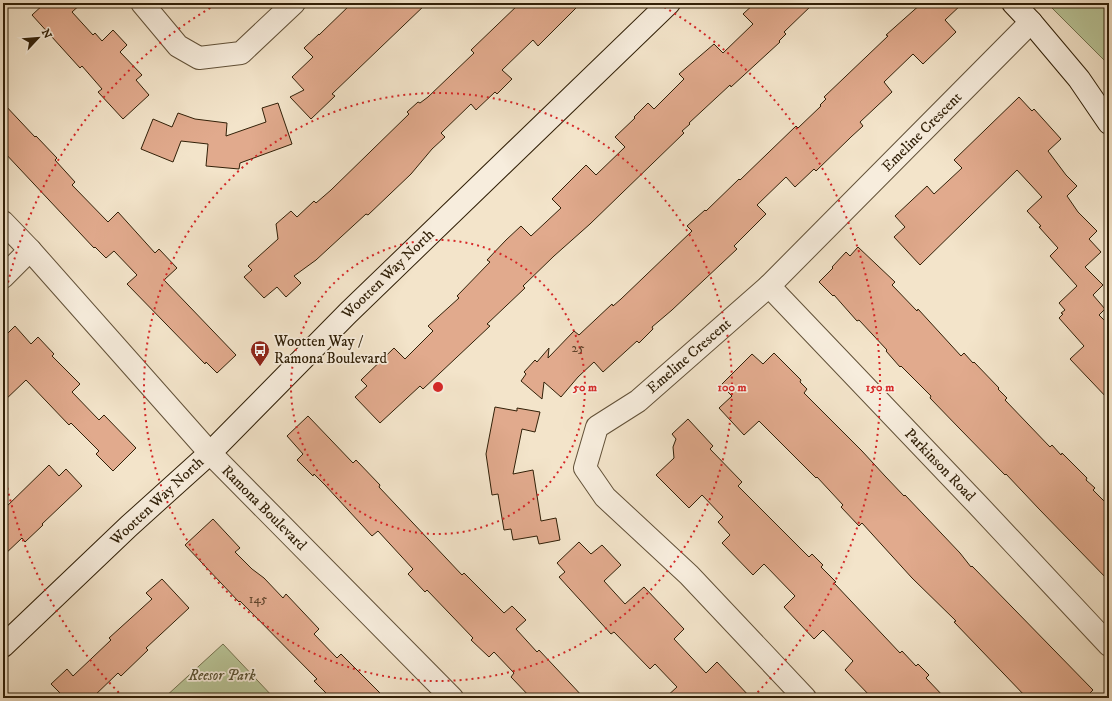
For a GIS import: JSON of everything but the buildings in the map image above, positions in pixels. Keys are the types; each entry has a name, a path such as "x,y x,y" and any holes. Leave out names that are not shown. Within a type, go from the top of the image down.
{"street":[{"path":"142,3 178,46 199,58 241,53 294,3"},
{"name":"Wootten Way North","path":"3,646 123,532 210,453 348,313 669,3"},
{"path":"1013,3 1079,79 1109,123"},
{"name":"Emeline Crescent","path":"805,698 689,575 606,497 584,468 597,428 638,401 769,286 1031,22"},
{"name":"Ramona Boulevard","path":"3,222 30,250 210,453 452,698"},
{"path":"3,277 30,250"},
{"name":"Parkinson Road","path":"769,286 978,504 1109,645"}],"green space":[{"path":"1047,3 1109,3 1109,65"},
{"name":"Reesor Park","path":"223,644 274,698 164,698"}],"place":[{"name":"Wootten Way / Ramona Boulevard","path":"260,367"}]}
